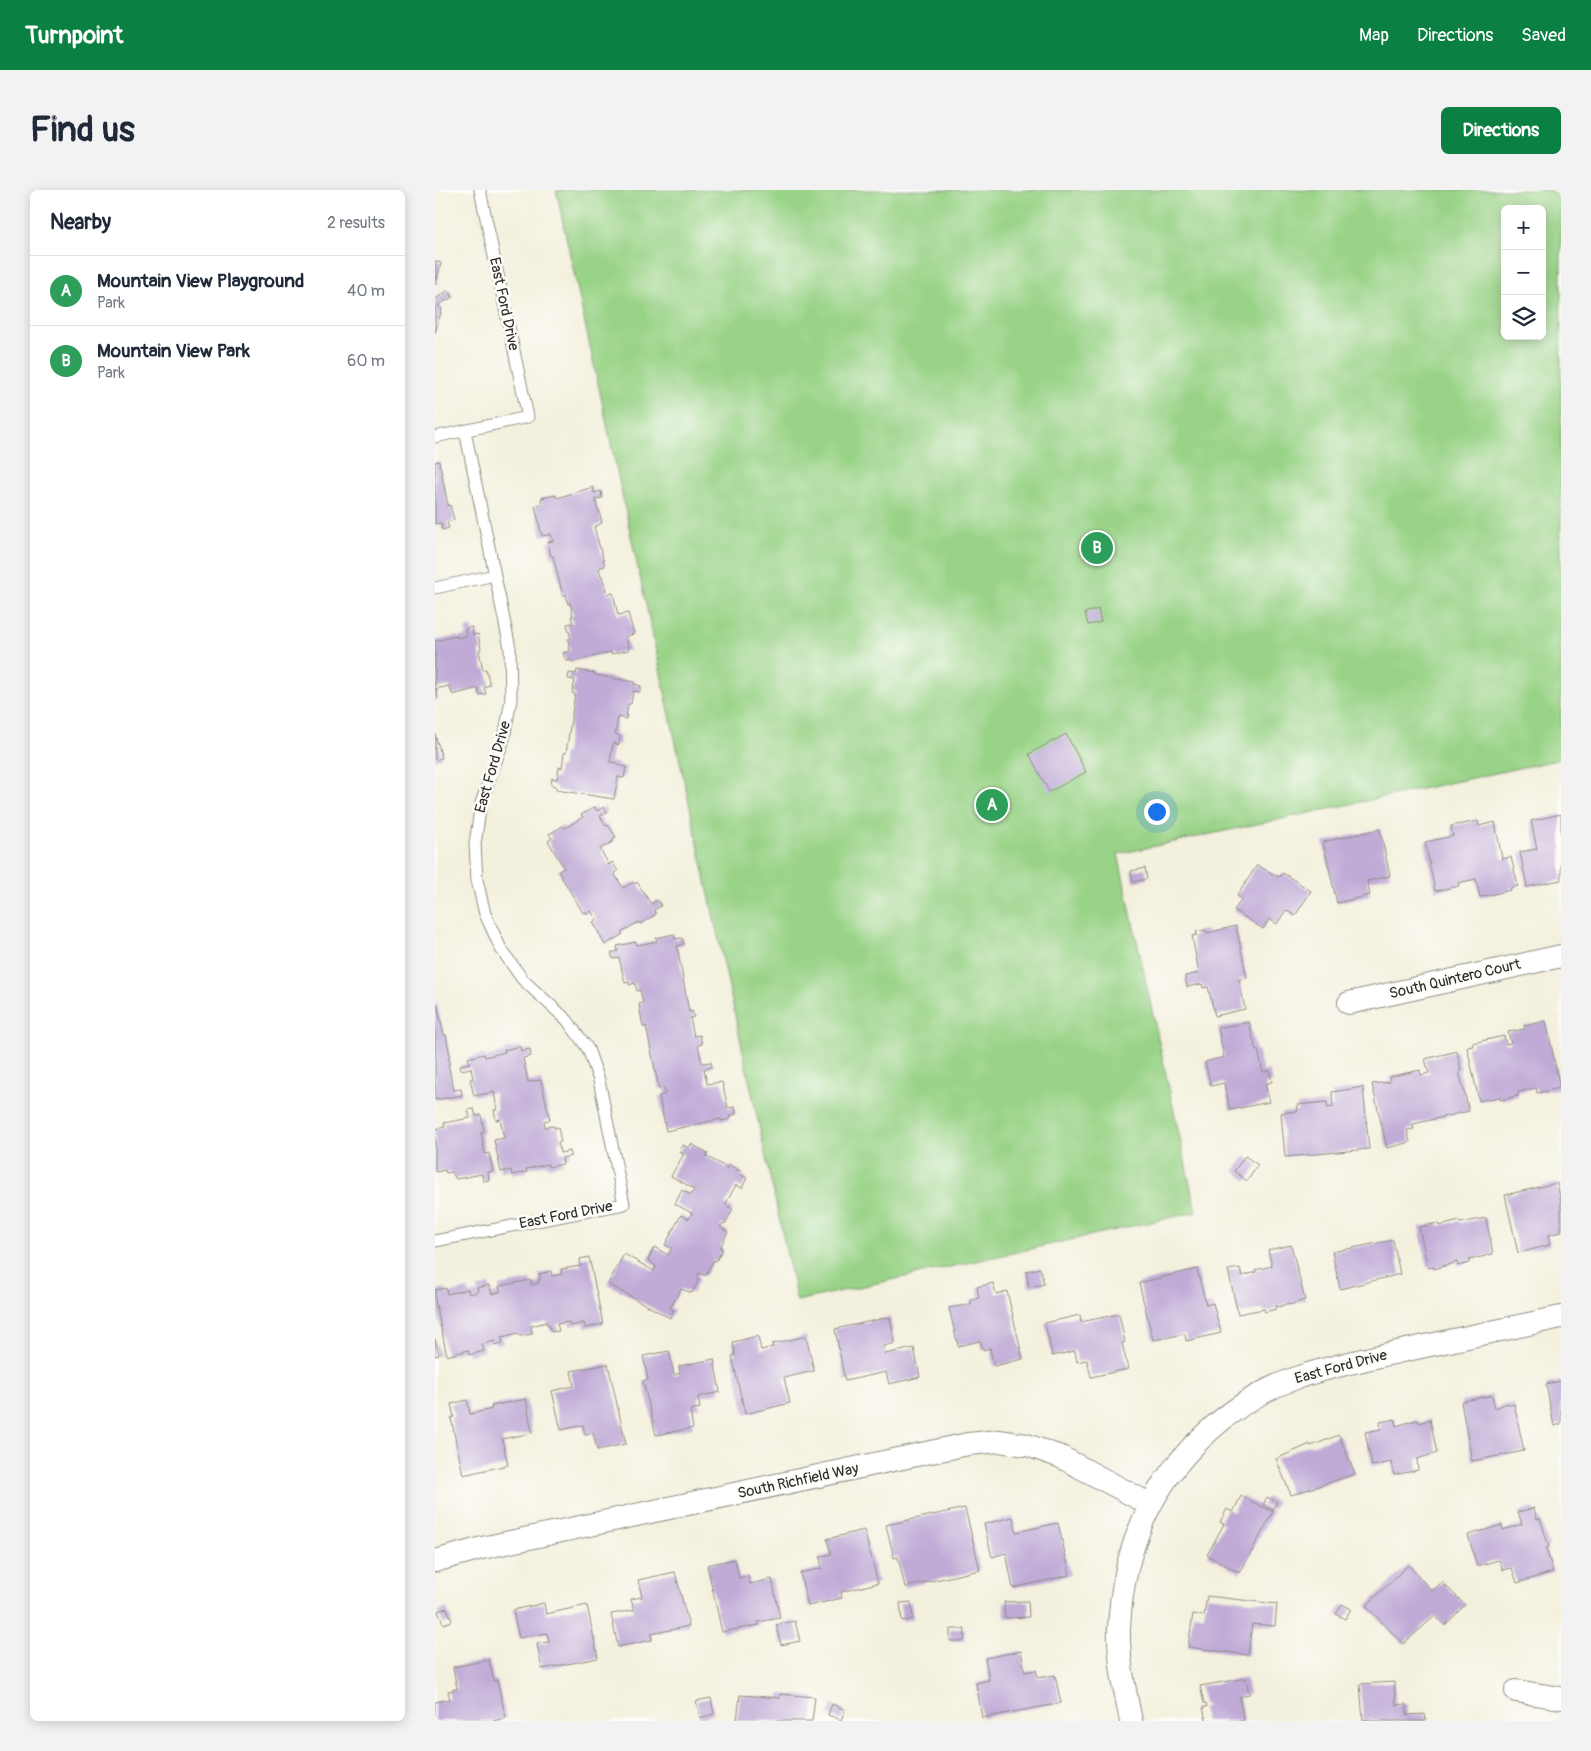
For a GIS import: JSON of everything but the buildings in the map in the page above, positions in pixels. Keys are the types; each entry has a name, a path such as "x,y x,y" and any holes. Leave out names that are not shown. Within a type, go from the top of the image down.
{"street":[{"name":"South Quintero Court","path":"1349,1003 1561,956"},
{"name":"East Ford Drive","path":"1131,1721 1124,1682 1119,1629 1123,1586 1134,1545 1151,1505 1163,1485 1189,1451 1220,1421 1256,1396 1295,1378 1335,1366 1561,1317"},
{"name":"South Richfield Way","path":"435,1561 482,1548 968,1444 999,1441 1027,1445 1061,1457 1151,1505"},
{"path":"1517,1691 1561,1698"}],"lane":[{"name":"East Ford Drive","path":"435,1241 624,1204 599,1080 588,1049 567,1020 523,980 501,949 485,914 477,880 475,844 481,803 504,740 511,699 510,648 465,431 528,417 480,190"},
{"path":"435,437 465,431"},
{"path":"435,588 495,575"}],"green space":[{"path":"556,190 1561,190 1561,759 1118,854 1196,1212 797,1301"}],"place":[{"name":"Mountain View Park","path":"1097,548"},
{"name":"Mountain View Playground","path":"992,805"}]}
